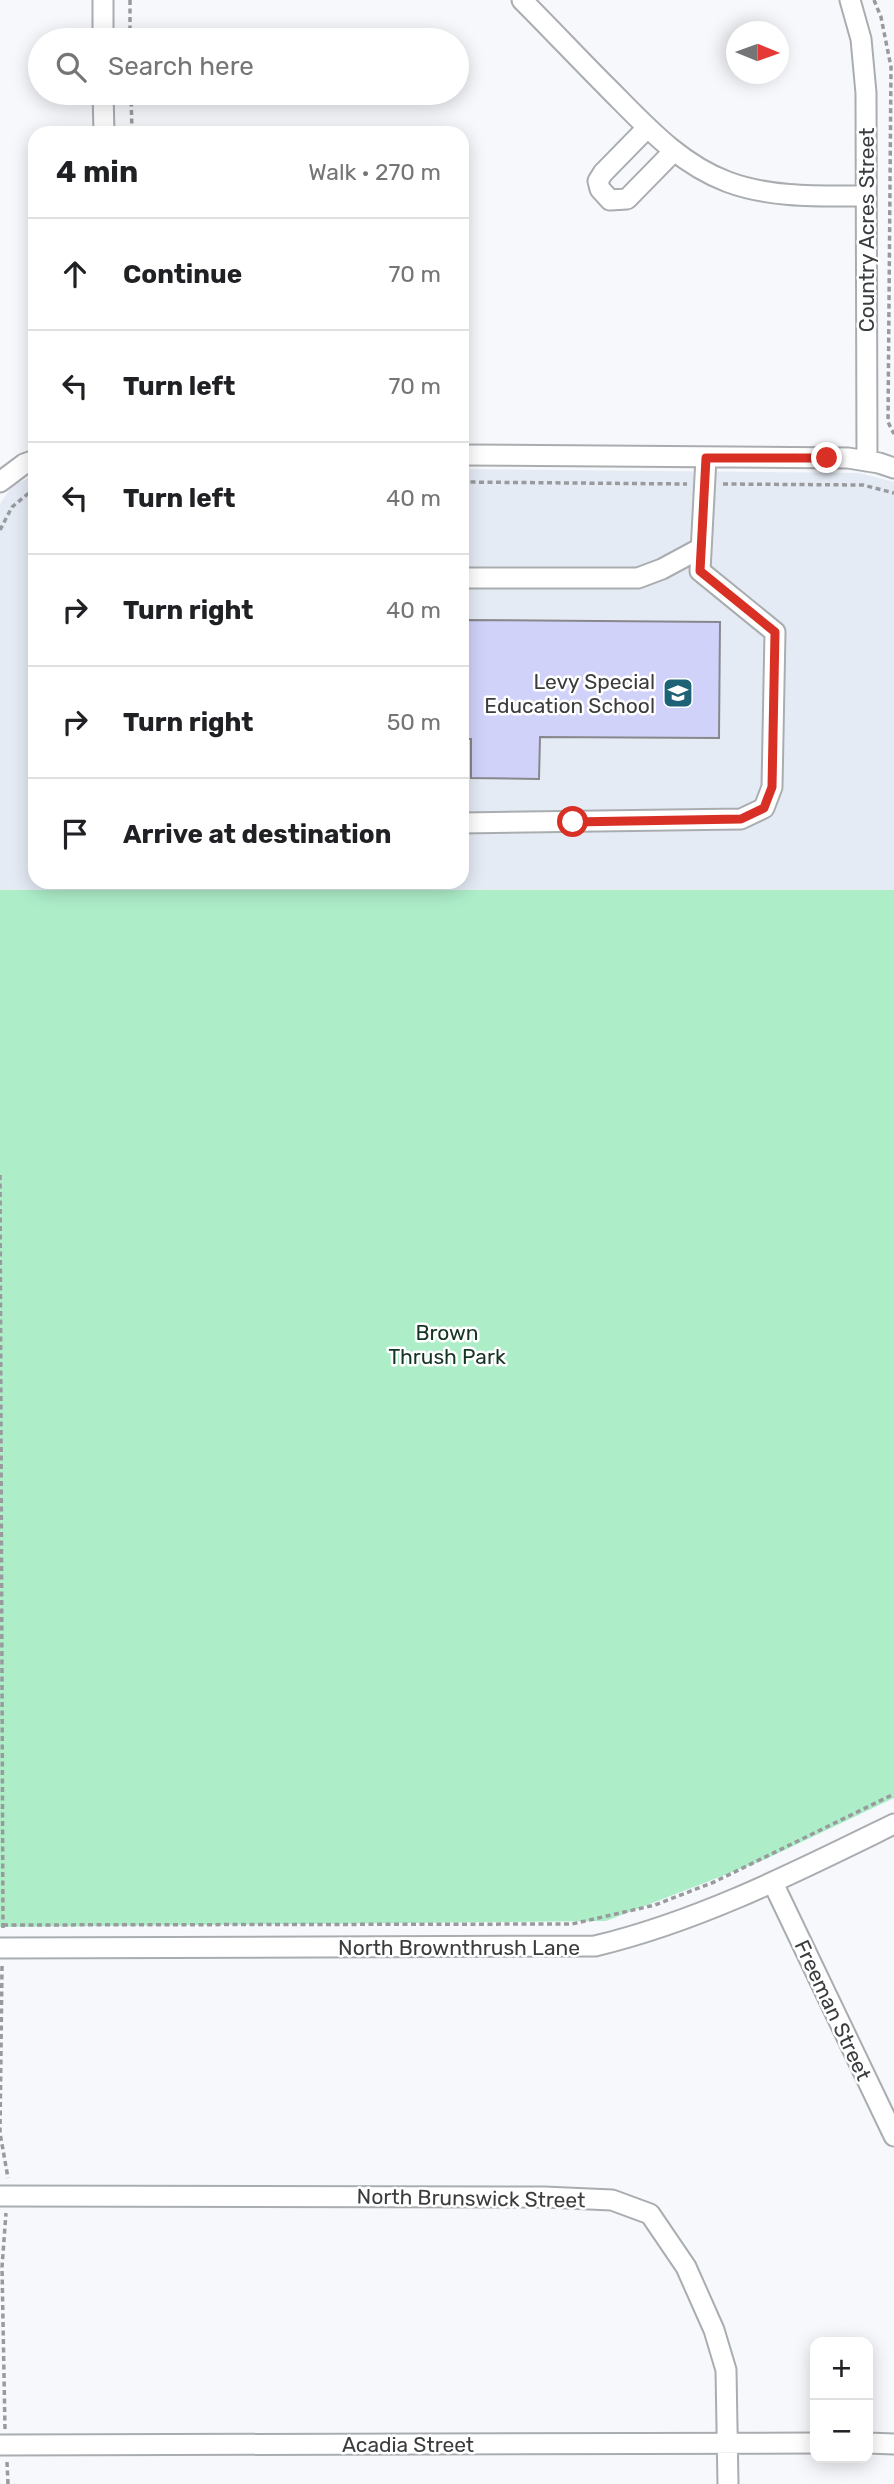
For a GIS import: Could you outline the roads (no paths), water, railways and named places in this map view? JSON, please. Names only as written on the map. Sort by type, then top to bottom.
[{"type":"street","points":[[103,0],[103,28]]},
{"type":"street","points":[[523,0],[673,152],[728,182],[748,188],[800,195],[866,196]]},
{"type":"street","name":"Country Acres Street","points":[[850,0],[861,39],[866,93],[867,461]]},
{"type":"street","points":[[103,105],[103,126]]},
{"type":"street","points":[[647,128],[603,173],[598,181],[604,195],[618,202],[626,199],[673,152]]},
{"type":"street","points":[[469,455],[798,457],[867,461],[894,468]]},
{"type":"street","points":[[469,823],[741,819],[764,808],[772,787],[775,632],[700,571],[706,458]]},
{"type":"street","points":[[0,482],[28,463]]},
{"type":"street","points":[[469,578],[638,578],[662,569],[701,548]]},
{"type":"street","name":"North Brownthrush Lane","points":[[0,1948],[596,1946],[631,1938],[773,1883],[894,1824]]},
{"type":"street","name":"Freeman Street","points":[[773,1883],[894,2136]]},
{"type":"street","name":"North Brunswick Street","points":[[0,2196],[544,2197],[612,2200],[650,2214],[686,2267],[714,2330],[726,2370],[728,2484]]},
{"type":"street","name":"Acadia Street","points":[[0,2445],[810,2443]]},
{"type":"street","points":[[873,2444],[894,2444]]},
{"type":"place","name":"Levy Special Education School","points":[[678,693]]},
{"type":"park label","name":"Brown Thrush Park","points":[[447,1344]]}]
